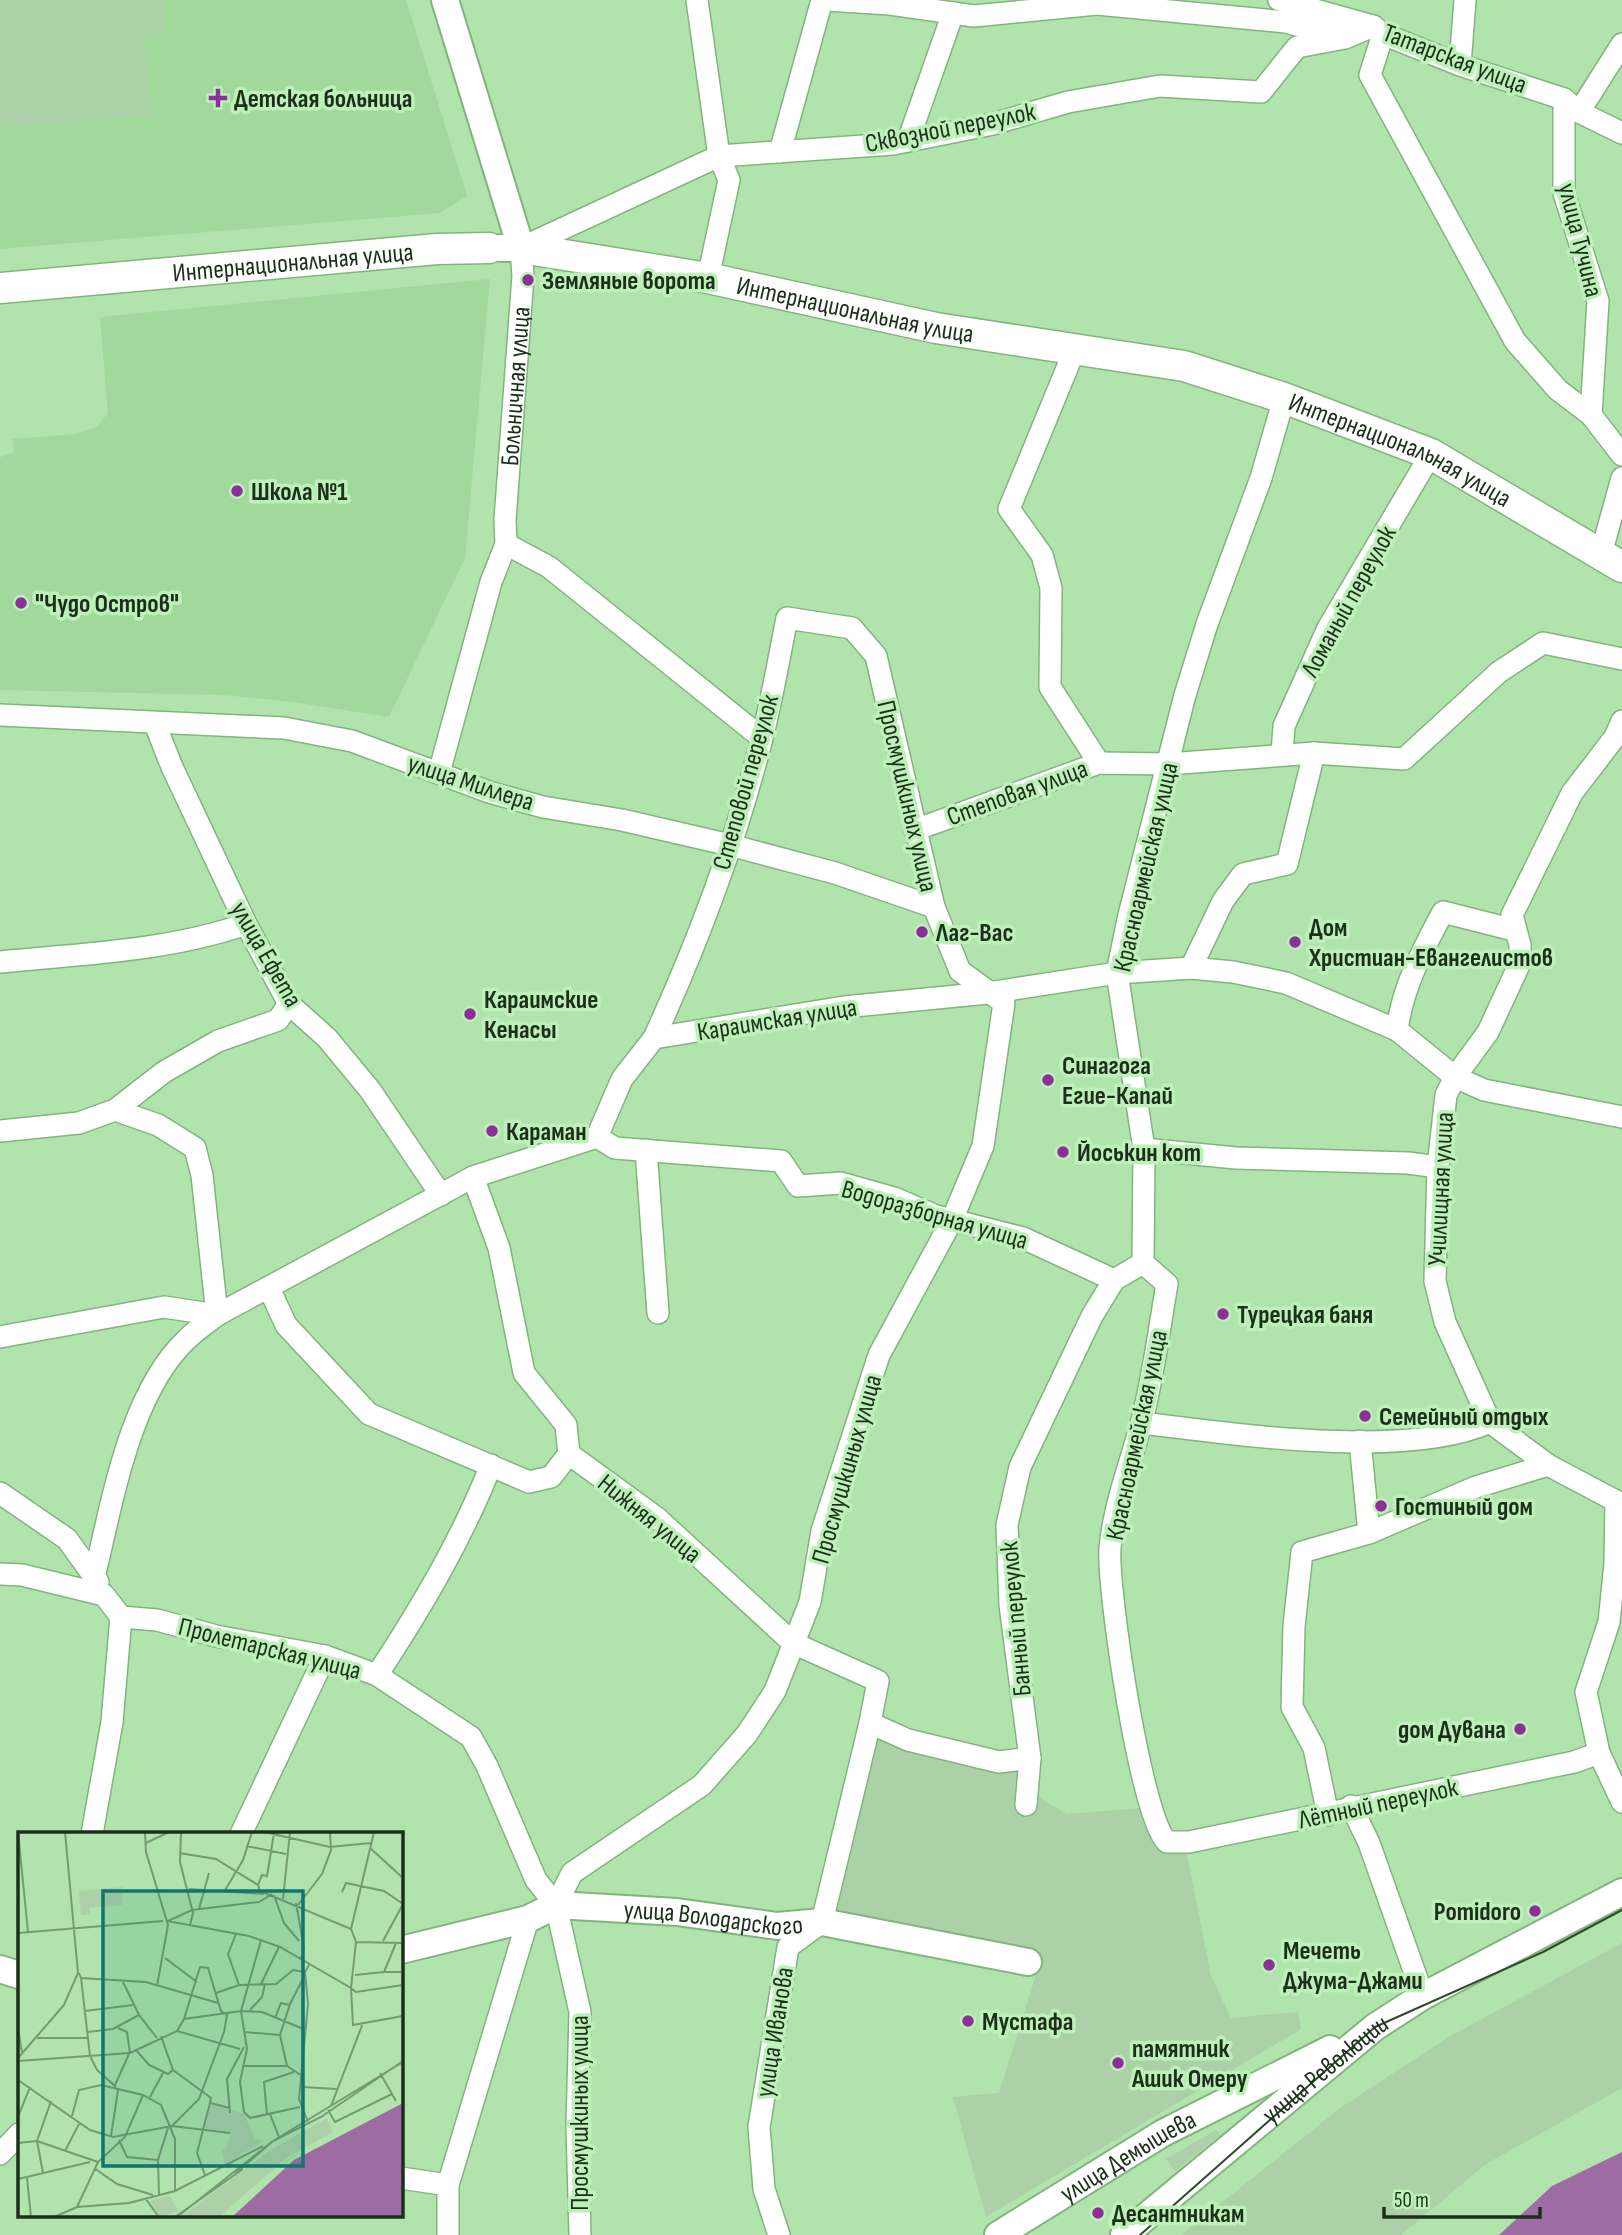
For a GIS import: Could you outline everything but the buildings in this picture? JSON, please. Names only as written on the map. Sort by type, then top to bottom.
[{"type":"main road","name":"Интернациональная улица","points":[[0,288],[437,249],[489,248]]},
{"type":"main road","name":"Интернациональная улица","points":[[521,248],[708,278],[936,328],[1184,366],[1283,398],[1431,454],[1612,561]]},
{"type":"street","name":"Больничная улица","points":[[439,773],[491,582],[506,544],[505,520],[523,276],[521,248],[445,0]]},
{"type":"street","points":[[697,0],[719,156],[729,180],[708,278]]},
{"type":"street","points":[[779,152],[824,0],[890,4],[953,13],[978,8],[1097,4],[1286,22],[1345,38]]},
{"type":"street","name":"Татарская улица","points":[[1279,0],[1378,30],[1460,65],[1572,105],[1622,133]]},
{"type":"street","points":[[1460,65],[1465,0]]},
{"type":"street","points":[[908,141],[953,13]]},
{"type":"street","name":"Сквозной переулок","points":[[521,248],[719,156],[908,141],[993,124],[1068,103],[1160,86],[1261,92],[1297,47],[1378,30]]},
{"type":"street","points":[[1378,30],[1370,75],[1468,261],[1515,341],[1558,390],[1591,415],[1622,455]]},
{"type":"street","points":[[1572,105],[1622,44]]},
{"type":"street","name":"улица Тучина","points":[[1572,105],[1564,193],[1598,301],[1591,415]]},
{"type":"street","name":"Интернациональная улица","points":[[489,248],[521,248]]},
{"type":"street","points":[[1075,349],[1009,509],[1042,555],[1051,588],[1049,687],[1099,763]]},
{"type":"street","name":"Красноармейская улица","points":[[1158,1834],[1145,1794],[1135,1742],[1113,1590],[1110,1550],[1115,1513],[1142,1423],[1167,1284],[1143,1263],[1144,1149],[1117,973],[1129,915],[1207,624],[1261,478],[1283,398]]},
{"type":"street","name":"Ломаный переулок","points":[[1282,754],[1283,726],[1328,628],[1431,454]]},
{"type":"street","points":[[1612,561],[1622,478]]},
{"type":"street","points":[[506,544],[548,567],[762,738]]},
{"type":"street","name":"Степовой переулок","points":[[654,1038],[677,987],[730,845],[762,738],[787,618],[852,628],[876,656]]},
{"type":"street","name":"Степовая улица","points":[[915,830],[1099,763],[1168,764],[1314,752],[1404,759],[1499,672],[1544,643],[1622,659]]},
{"type":"street","name":"Просмушкиных улица","points":[[580,2235],[580,2012],[556,1905],[572,1872],[702,1785],[747,1734],[775,1691],[810,1602],[822,1531],[879,1355],[952,1220],[983,1146],[1004,1003],[960,971],[934,907],[876,656]]},
{"type":"street","name":"улица Миллера","points":[[0,715],[284,728],[352,741],[489,792],[543,807],[622,820],[730,845],[835,873],[934,907]]},
{"type":"street","name":"Училищная улица","points":[[1619,1500],[1548,1465],[1490,1422],[1445,1322],[1435,1281],[1438,1167],[1446,1095],[1455,1077],[1488,1032],[1520,963],[1520,945],[1512,915],[1572,793],[1615,737],[1622,721]]},
{"type":"street","name":"улица Ефета","points":[[155,724],[246,923],[289,1004],[327,1038],[370,1090],[441,1195]]},
{"type":"street","points":[[1191,968],[1223,901],[1243,874],[1287,864],[1314,752]]},
{"type":"street","points":[[1397,1030],[1405,988],[1443,912],[1514,930]]},
{"type":"street","points":[[0,962],[116,951],[215,934],[246,923]]},
{"type":"street","name":"Караимская улица","points":[[654,1038],[844,1007],[988,993],[1117,973],[1191,968],[1286,983],[1397,1030],[1455,1077],[1484,1090],[1622,1117]]},
{"type":"street","points":[[0,1131],[79,1123],[115,1111],[164,1072],[218,1041],[278,1020],[289,1004]]},
{"type":"street","points":[[94,1573],[134,1427],[149,1390],[186,1340],[217,1315],[473,1177],[597,1136],[622,1079],[654,1038]]},
{"type":"street","points":[[115,1111],[158,1125],[195,1148],[202,1175],[217,1315]]},
{"type":"street","name":"Водоразборная улица","points":[[597,1136],[615,1148],[781,1161],[798,1186],[841,1183],[952,1220],[1023,1238],[1114,1280]]},
{"type":"street","points":[[1144,1149],[1236,1158],[1408,1163],[1438,1167]]},
{"type":"street","points":[[646,1150],[658,1313]]},
{"type":"street","points":[[269,1289],[286,1325],[328,1368],[360,1407],[529,1482],[551,1478],[569,1454],[566,1425],[524,1373],[499,1248],[473,1177]]},
{"type":"street","name":"Банный переулок","points":[[1026,1805],[1030,1758],[1010,1605],[1007,1525],[1020,1467],[1092,1316],[1114,1280],[1143,1263]]},
{"type":"street","points":[[0,1337],[164,1307],[217,1315]]},
{"type":"street","points":[[1142,1423],[1239,1435],[1360,1441],[1430,1437],[1472,1430],[1490,1422]]},
{"type":"street","points":[[1360,1441],[1369,1533]]},
{"type":"street","name":"Нижняя улица","points":[[569,1454],[657,1518],[793,1643],[878,1681],[870,1723]]},
{"type":"street","points":[[377,1675],[419,1611],[476,1503],[491,1465]]},
{"type":"street","points":[[1328,1815],[1314,1748],[1292,1707],[1294,1626],[1302,1552],[1369,1533],[1476,1487],[1548,1465]]},
{"type":"street","points":[[0,1493],[67,1539],[94,1573],[104,1595],[121,1617],[112,1722],[92,1832]]},
{"type":"street","points":[[1619,1500],[1617,1588],[1586,1692],[1599,1753],[1622,1802]]},
{"type":"street","points":[[0,1574],[22,1575],[104,1595]]},
{"type":"street","name":"Пролетарская улица","points":[[121,1617],[157,1620],[216,1636],[325,1657],[377,1675],[471,1737],[487,1766],[536,1880],[556,1905]]},
{"type":"street","points":[[242,1832],[325,1657]]},
{"type":"street","points":[[822,1922],[870,1723],[908,1740],[999,1762],[1030,1758]]},
{"type":"street","name":"Лётный переулок","points":[[1158,1834],[1167,1842],[1189,1842],[1328,1815],[1351,1806],[1574,1762],[1599,1753]]},
{"type":"street","points":[[1351,1806],[1369,1843],[1423,1996]]},
{"type":"street","name":"улица Революции","points":[[1124,2235],[1375,2027],[1423,1996],[1622,1892]]},
{"type":"street","name":"улица Володарского","points":[[402,1950],[528,1919],[556,1905],[677,1912],[777,1926],[822,1922],[1028,1962]]},
{"type":"street","points":[[448,2235],[448,2185],[528,1919]]},
{"type":"street","name":"улица Иванова","points":[[779,2235],[764,2189],[759,2127],[788,1947],[822,1922]]},
{"type":"street","points":[[0,1969],[18,1975]]},
{"type":"street","name":"улица Демышева","points":[[998,2235],[1163,2133],[1375,2027]]},
{"type":"street","points":[[0,2154],[18,2135]]},
{"type":"street","points":[[402,2178],[448,2185]]},
{"type":"shaded area","name":"Детская больница","points":[[0,0],[406,0],[467,196],[439,213],[0,249]]},
{"type":"shaded area","points":[[0,0],[162,0],[165,33],[143,34],[152,115],[0,127]]},
{"type":"shaded area","name":"Школа №1","points":[[490,279],[465,558],[389,717],[293,702],[223,695],[0,690],[0,457],[14,453],[13,439],[75,434],[97,427],[108,413],[100,317]]},
{"type":"shaded area","points":[[871,1731],[1031,1764],[1030,1792],[1067,1814],[1140,1808],[1161,1844],[1186,1850],[1211,1976],[1231,2018],[1298,2012],[1301,2029],[986,2217],[953,2097],[999,2093],[1035,1978],[1034,1960],[825,1920]]},
{"type":"shaded area","points":[[1622,1943],[1622,2088],[1486,2164],[1401,2235],[1181,2235],[1343,2106],[1447,2038]]},
{"type":"shaded area","points":[[1216,2130],[1220,2135],[1175,2171],[1166,2159]]},
{"type":"shaded area","points":[[1622,2152],[1622,2235],[1499,2235],[1552,2186]]},
{"type":"tram line","points":[[1140,2235],[1375,2027],[1543,1952],[1622,1910]]},
{"type":"place","name":"Детская больница","points":[[218,98]]},
{"type":"place","name":"Земляные ворота","points":[[528,280]]},
{"type":"place","name":"Школа №1","points":[[237,491]]},
{"type":"place","name":"\"Чудо Остров\"","points":[[21,603]]},
{"type":"place","name":"Лаг-Вас","points":[[922,932]]},
{"type":"place","name":"Дом Христиан-Евангелистов","points":[[1295,942]]},
{"type":"place","name":"Караимские Кенасы","points":[[470,1014]]},
{"type":"place","name":"Синагога Егие-Капай","points":[[1048,1080]]},
{"type":"place","name":"Караман","points":[[492,1131]]},
{"type":"place","name":"Йоськин кот","points":[[1063,1152]]},
{"type":"place","name":"Турецкая баня","points":[[1223,1314]]},
{"type":"place","name":"Семейный отдых","points":[[1365,1416]]},
{"type":"place","name":"Гостиный дом","points":[[1381,1506]]},
{"type":"place","name":"дом Дувана","points":[[1520,1729]]},
{"type":"place","name":"Pomidoro","points":[[1535,1911]]},
{"type":"place","name":"Мечеть Джума-Джами","points":[[1269,1965]]},
{"type":"place","name":"Мустафа","points":[[968,2021]]},
{"type":"place","name":"памятник Ашик Омеру","points":[[1118,2063]]},
{"type":"place","name":"Десантникам","points":[[1098,2213]]}]
